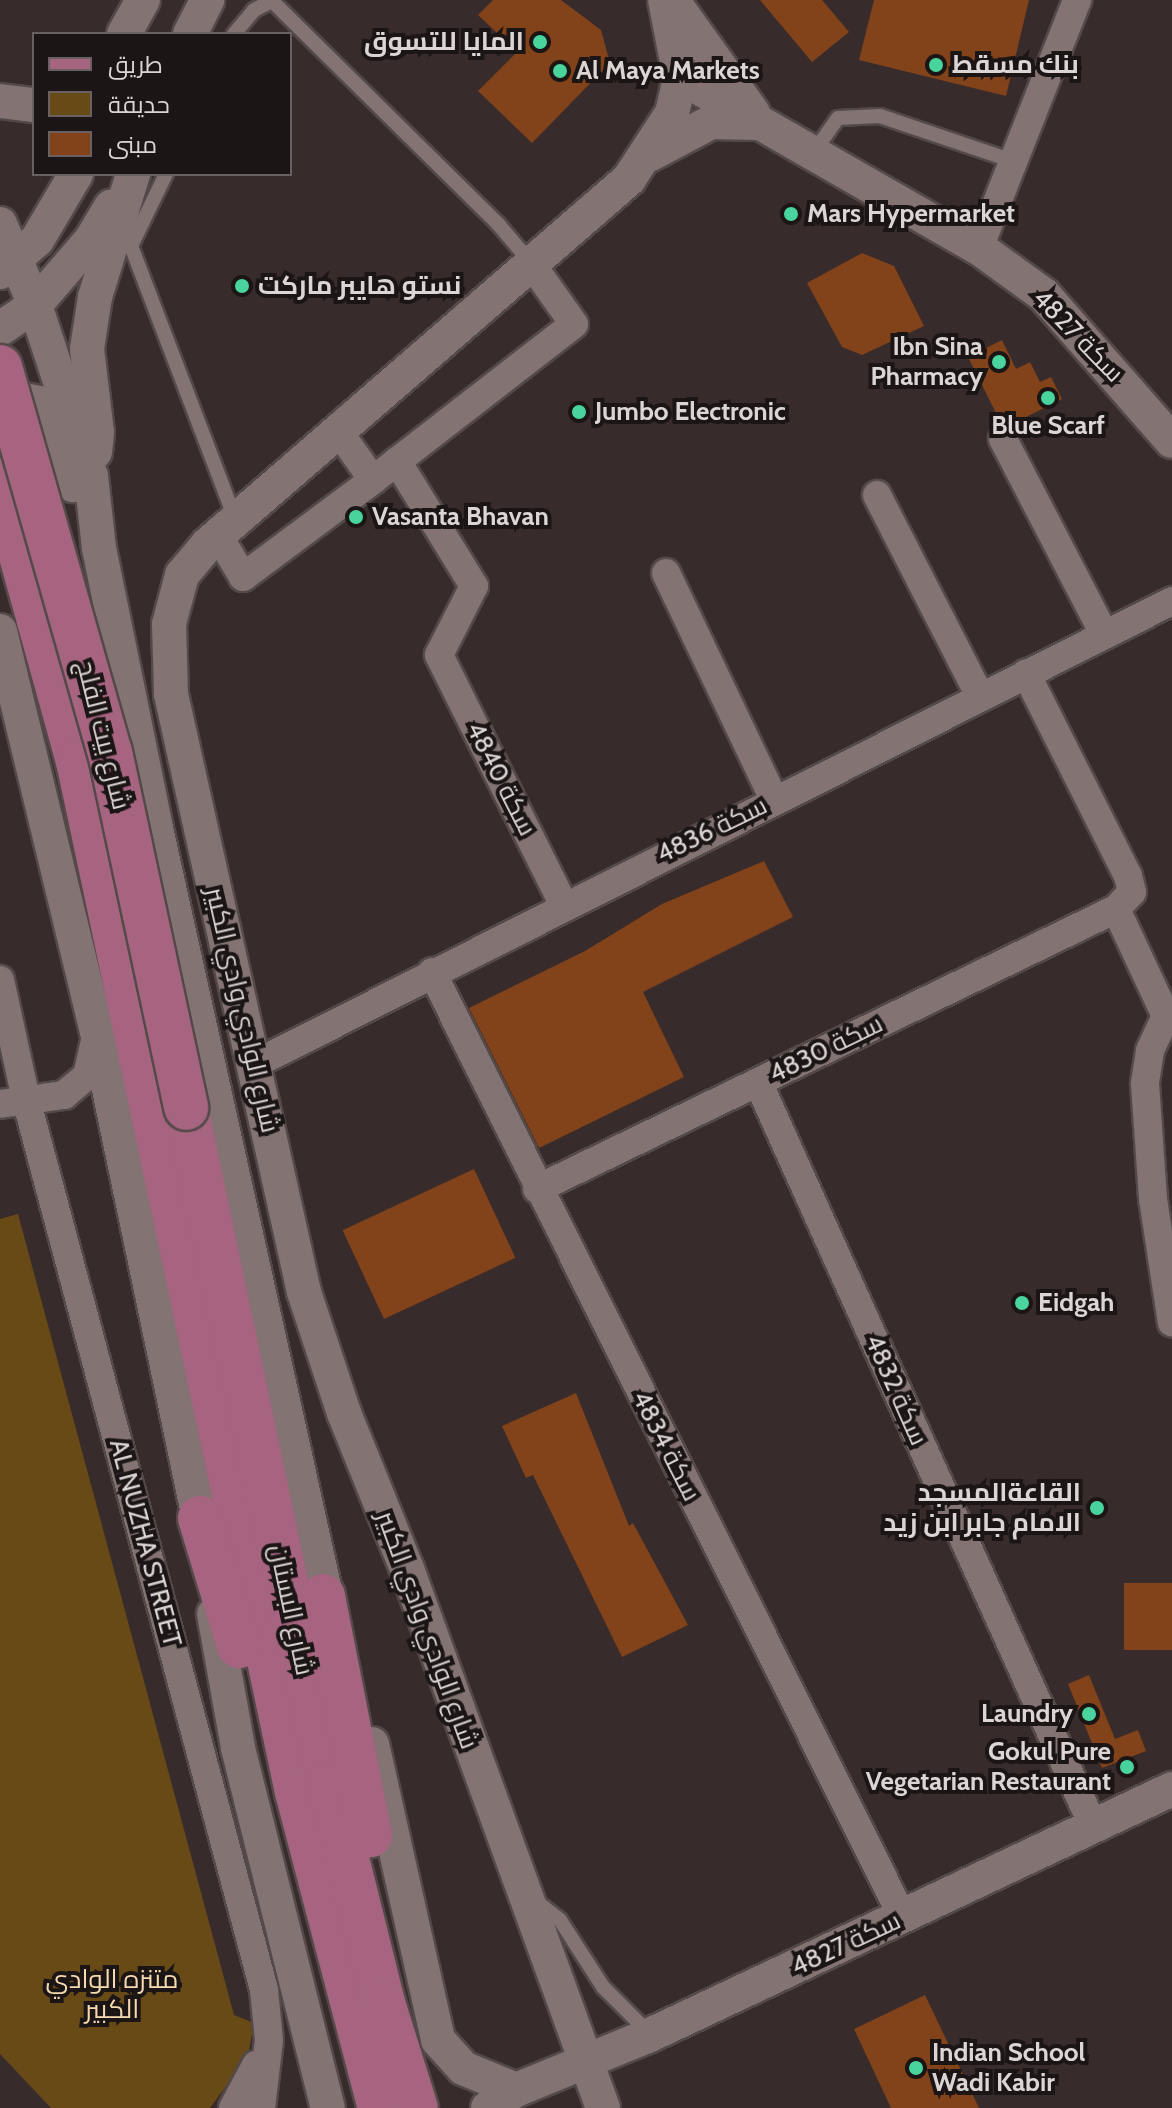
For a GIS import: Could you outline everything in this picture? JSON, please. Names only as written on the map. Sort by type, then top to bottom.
[{"type":"main road","name":"شارع بيت الفلج","points":[[0,367],[110,752],[169,1111]]},
{"type":"main road","name":"شارع بيت الفلج","points":[[0,480],[78,761],[169,1111]]},
{"type":"main road","name":"شارع البستان","points":[[169,1111],[297,1792],[380,2108]]},
{"type":"main road","name":"شارع البستان","points":[[169,1111],[328,1782],[383,2003],[416,2108]]},
{"type":"main road","points":[[200,1518],[236,1632],[305,1919],[329,1987],[361,2045]]},
{"type":"main road","points":[[323,1596],[423,2108]]},
{"type":"street","points":[[125,32],[143,0]]},
{"type":"street","points":[[146,32],[162,0]]},
{"type":"street","points":[[191,32],[207,0]]},
{"type":"street","points":[[662,0],[680,77]]},
{"type":"street","points":[[672,0],[761,123]]},
{"type":"street","points":[[979,248],[1077,0]]},
{"type":"street","name":"سكة 4827","points":[[680,77],[979,248],[1044,295],[1172,441]]},
{"type":"street","name":"شارع الوادي وادي الكبير","points":[[603,2108],[304,1292],[171,694],[169,624],[182,575],[227,528],[629,179],[672,113],[680,77]]},
{"type":"street","points":[[0,101],[32,105]]},
{"type":"street","points":[[642,160],[711,122],[761,123]]},
{"type":"street","points":[[7,266],[37,240],[75,176]]},
{"type":"street","points":[[0,329],[35,305],[91,240],[129,176]]},
{"type":"street","points":[[91,476],[97,432],[87,349],[95,297],[129,176]]},
{"type":"street","points":[[0,224],[7,266],[35,305],[91,476],[99,548],[323,1596],[361,1695],[438,2040],[463,2068],[516,2090]]},
{"type":"street","points":[[227,528],[243,577],[574,324],[532,265]]},
{"type":"street","points":[[0,406],[24,400],[39,403],[99,548]]},
{"type":"street","points":[[339,432],[373,480]]},
{"type":"street","points":[[1003,439],[1104,634]]},
{"type":"street","name":"سكة 4840","points":[[397,461],[474,586],[439,655],[563,904]]},
{"type":"street","points":[[877,495],[979,694]]},
{"type":"street","points":[[666,573],[774,799]]},
{"type":"street","name":"سكة 4836","points":[[255,1064],[563,904],[979,694],[1172,601]]},
{"type":"street","points":[[0,631],[97,1032],[200,1518],[238,1748],[329,2096],[328,2108]]},
{"type":"street","points":[[1026,673],[1128,876],[1132,892],[1116,909],[1169,1016],[1150,1051],[1145,1084],[1153,1199],[1172,1323]]},
{"type":"street","name":"سكة 4830","points":[[537,1189],[1116,909]]},
{"type":"street","name":"سكة 4834","points":[[432,972],[537,1189],[903,1918]]},
{"type":"street","name":"AL NUZHA STREET","points":[[0,980],[13,1102],[264,1990],[269,2040],[261,2108]]},
{"type":"street","points":[[13,1102],[64,1095],[87,1076],[97,1032]]},
{"type":"street","name":"سكة 4832","points":[[758,1082],[1094,1828]]},
{"type":"street","name":"سكة 4827","points":[[488,2108],[516,2090],[650,2035],[1172,1789]]},
{"type":"street","points":[[233,2108],[269,2040]]},
{"type":"lane","points":[[236,32],[254,10],[273,0],[499,225],[532,265]]},
{"type":"lane","points":[[813,153],[838,118],[880,116],[1013,161]]},
{"type":"lane","points":[[165,176],[131,246],[217,469],[227,528]]},
{"type":"lane","points":[[522,1889],[560,1920],[603,1987],[650,2035]]},
{"type":"green space","name":"متنزه الوادي الكبير","points":[[18,1214],[234,2015],[254,2023],[248,2056],[210,2108],[51,2108],[0,2054],[0,1219]]},
{"type":"building","points":[[493,0],[561,0],[601,30],[610,63],[532,143],[478,91],[517,52],[478,15]]},
{"type":"building","points":[[760,0],[822,0],[849,32],[812,62]]},
{"type":"building","points":[[874,0],[1029,0],[1006,96],[859,60]]},
{"type":"building","points":[[862,253],[894,266],[924,326],[862,355],[842,347],[807,283]]},
{"type":"building","points":[[1002,340],[1016,369],[1030,362],[1040,382],[1051,377],[1062,399],[1012,424],[1001,423],[968,357]]},
{"type":"building","points":[[764,861],[793,917],[643,992],[684,1077],[539,1148],[469,1008],[585,951],[662,904]]},
{"type":"building","points":[[474,1169],[515,1258],[384,1319],[343,1230]]},
{"type":"building","points":[[576,1393],[629,1526],[633,1523],[688,1625],[622,1657],[533,1475],[526,1478],[502,1426]]},
{"type":"building","points":[[1124,1583],[1172,1583],[1172,1650],[1124,1650]]},
{"type":"building","points":[[1089,1675],[1115,1739],[1138,1730],[1146,1751],[1102,1768],[1068,1684]]},
{"type":"building","name":"Indian School Wadi Kabir","points":[[925,1995],[979,2108],[891,2108],[854,2029]]},
{"type":"place","name":"المايا للتسوق","points":[[540,42]]},
{"type":"place","name":"بنك مسقط","points":[[936,65]]},
{"type":"place","name":"Al Maya Markets","points":[[560,71]]},
{"type":"place","name":"Mars Hypermarket","points":[[791,214]]},
{"type":"place","name":"نستو هايبر ماركت","points":[[242,286]]},
{"type":"place","name":"Ibn Sina Pharmacy","points":[[999,362]]},
{"type":"place","name":"Blue Scarf","points":[[1048,398]]},
{"type":"place","name":"Jumbo Electronic","points":[[579,412]]},
{"type":"place","name":"Vasanta Bhavan","points":[[356,517]]},
{"type":"place","name":"Eidgah","points":[[1022,1303]]},
{"type":"place","name":"القاعةالمسجد الامام جابر ابن زيد","points":[[1097,1508]]},
{"type":"place","name":"Laundry","points":[[1089,1714]]},
{"type":"place","name":"Gokul Pure Vegetarian Restaurant","points":[[1127,1767]]},
{"type":"place","name":"Indian School Wadi Kabir","points":[[916,2068]]}]
